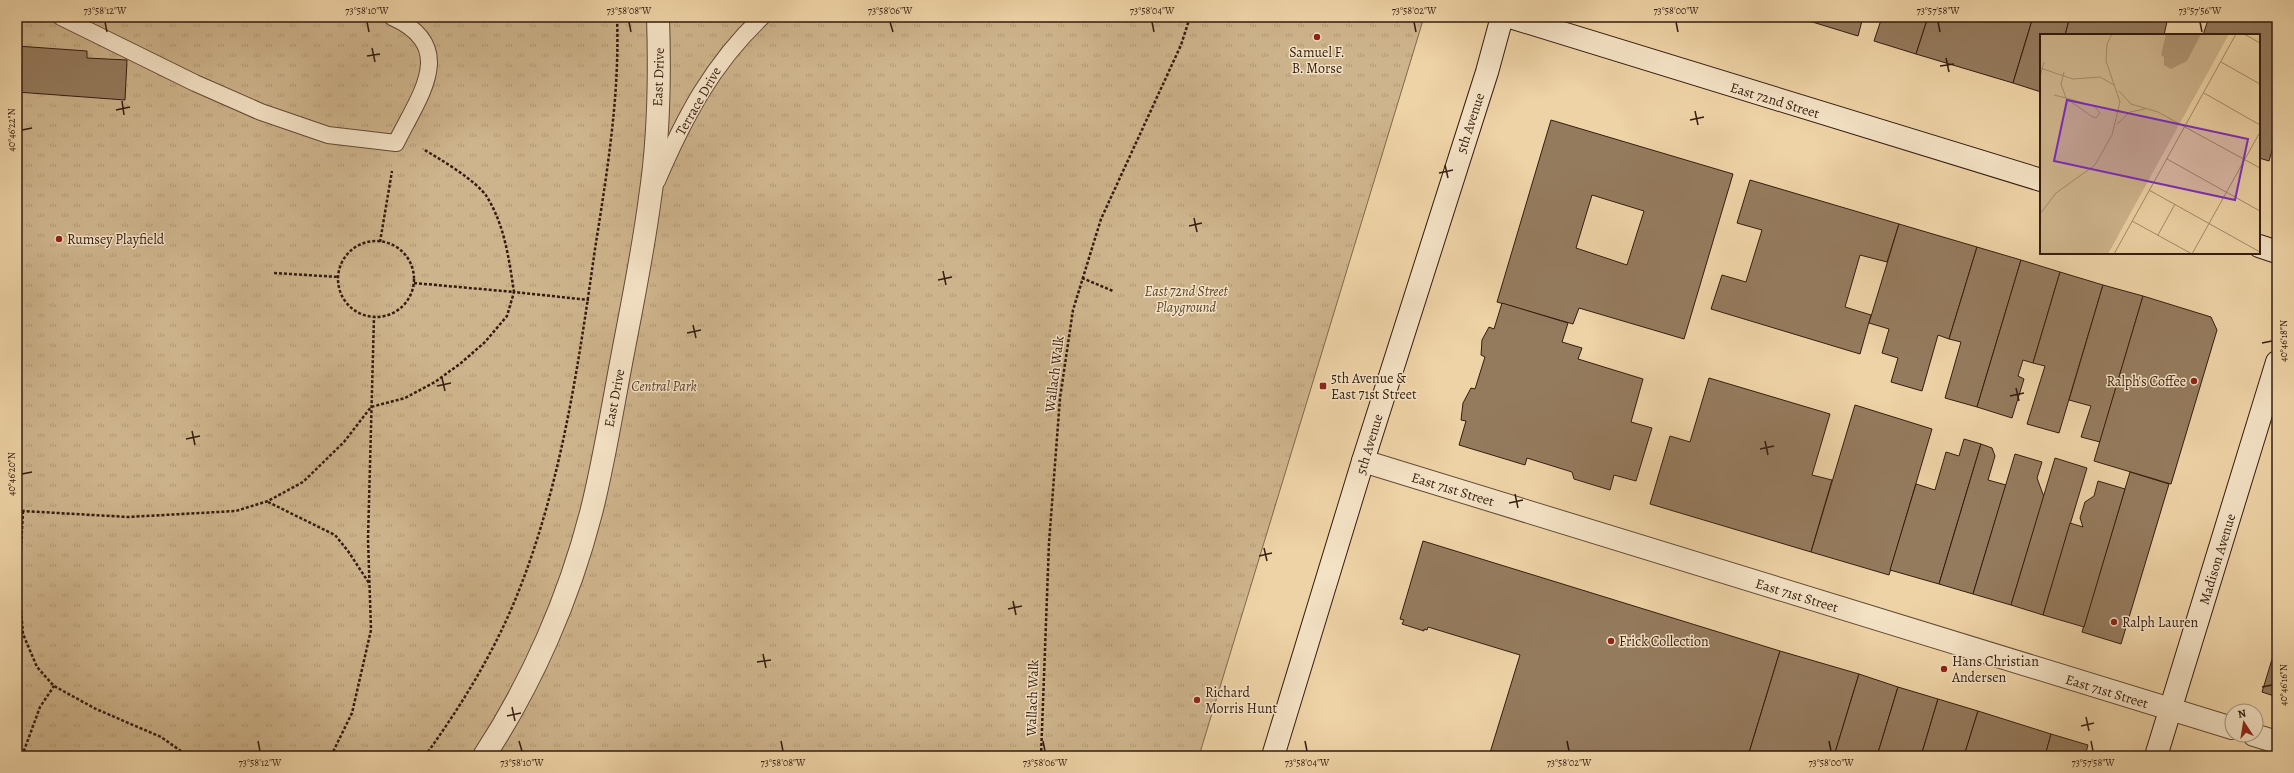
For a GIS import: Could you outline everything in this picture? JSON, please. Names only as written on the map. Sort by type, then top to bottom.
[{"type":"main road","name":"East Drive","points":[[484,756],[528,679],[559,611],[591,513],[614,402],[651,197],[658,96],[658,17]]},
{"type":"main road","name":"5th Avenue","points":[[1273,756],[1363,461],[1487,72],[1502,17]]},
{"type":"main road","name":"East 72nd Street","points":[[1510,17],[2040,180]]},
{"type":"main road","points":[[2260,246],[2277,252]]},
{"type":"main road","name":"Madison Avenue","points":[[2156,756],[2277,362]]},
{"type":"main road","name":"East 71st Street","points":[[1363,461],[2224,726]]},
{"type":"main road","points":[[2264,738],[2277,742]]},
{"type":"lane","points":[[61,17],[188,80],[261,112],[328,135],[396,142],[423,87],[430,65],[428,48],[413,29],[392,17]]},
{"type":"lane","name":"Terrace Drive","points":[[651,197],[680,128],[701,91],[722,60],[743,35],[762,17]]},
{"type":"path","points":[[425,756],[471,687],[512,605],[530,557],[552,483],[568,415],[589,300],[616,88],[618,17]]},
{"type":"path","name":"Wallach Walk","points":[[1041,756],[1048,543],[1060,398],[1072,310],[1101,219],[1181,44],[1190,17]]},
{"type":"path","points":[[17,509],[23,511],[128,517],[236,511],[268,502],[303,482],[344,442],[371,407],[405,398],[435,382],[462,363],[485,342],[507,316],[514,292],[506,242],[487,196],[456,169],[422,149],[396,142],[380,242]]},
{"type":"path","points":[[369,242],[380,242],[396,247],[405,255],[411,265],[414,283],[409,299],[401,308],[391,314],[374,317],[362,315],[348,305],[340,289],[339,278],[343,262],[354,249],[369,242]]},
{"type":"path","points":[[274,272],[339,278]]},
{"type":"path","points":[[1082,278],[1113,292]]},
{"type":"path","points":[[414,283],[589,300]]},
{"type":"path","points":[[331,756],[352,713],[371,630],[369,583],[371,407],[374,317]]},
{"type":"path","points":[[268,502],[336,536],[369,583]]},
{"type":"path","points":[[23,511],[19,585],[23,634],[37,667],[54,686],[96,709],[161,737],[188,756]]},
{"type":"path","points":[[22,756],[40,707],[54,686]]},
{"type":"green space","name":"Central Park","points":[[17,17],[1424,17],[1199,756],[17,756]]},
{"type":"building","points":[[1796,17],[1863,17],[1858,36]]},
{"type":"building","points":[[1882,17],[1928,17],[1916,54],[1874,41]]},
{"type":"building","points":[[1928,17],[2033,17],[2013,83],[1916,54]]},
{"type":"building","points":[[2033,17],[2070,17],[2065,34],[2040,34],[2040,92],[2013,83]]},
{"type":"building","points":[[2070,17],[2168,17],[2164,34],[2065,34]]},
{"type":"building","points":[[2209,17],[2277,17],[2277,133],[2269,161],[2260,158],[2260,34],[2203,34]]},
{"type":"building","points":[[17,46],[87,51],[87,58],[127,60],[125,100],[17,92]]},
{"type":"building","points":[[1551,120],[1733,174],[1684,339],[1579,308],[1573,324],[1497,302]],"holes":[[[1592,195],[1644,211],[1627,265],[1576,248]]]},
{"type":"building","points":[[1750,180],[1899,224],[1887,262],[1860,255],[1845,307],[1871,315],[1860,354],[1711,309],[1722,275],[1746,282],[1762,230],[1737,223]]},
{"type":"building","points":[[1899,224],[1977,247],[1949,339],[1938,335],[1922,391],[1891,382],[1898,358],[1882,353],[1889,329],[1869,323]]},
{"type":"building","points":[[1977,247],[2021,260],[1977,407],[1945,398],[1961,342],[1949,339]]},
{"type":"building","points":[[2021,260],[2060,272],[2033,363],[2023,360],[2018,376],[2024,379],[2012,418],[1977,407]]},
{"type":"building","points":[[2060,272],[2103,285],[2059,433],[2027,424],[2045,366],[2033,363]]},
{"type":"building","points":[[2103,285],[2143,296],[2100,442],[2081,437],[2091,406],[2069,400]]},
{"type":"building","points":[[2143,296],[2211,317],[2217,330],[2171,484],[2094,461]]},
{"type":"building","points":[[1502,303],[1568,323],[1562,342],[1582,348],[1578,359],[1643,379],[1631,422],[1652,428],[1636,481],[1614,475],[1610,490],[1574,479],[1572,472],[1527,458],[1525,465],[1459,445],[1466,421],[1461,420],[1463,403],[1471,388],[1475,389],[1485,357],[1481,355],[1482,340],[1489,327],[1494,329]]},
{"type":"building","points":[[1709,378],[1830,414],[1812,475],[1832,480],[1811,552],[1650,504],[1670,436],[1690,442]]},
{"type":"building","points":[[1855,405],[1932,429],[1889,575],[1811,552]]},
{"type":"building","points":[[1964,439],[1981,444],[1939,584],[1890,570],[1916,484],[1935,490],[1946,452],[1959,456]]},
{"type":"building","points":[[1981,444],[1992,448],[1995,456],[1988,480],[2006,485],[1973,594],[1939,584]]},
{"type":"building","points":[[2015,454],[2042,462],[2037,478],[2044,497],[2011,605],[1973,594]]},
{"type":"building","points":[[2055,458],[2087,468],[2043,615],[2011,605]]},
{"type":"building","points":[[2130,472],[2169,484],[2121,644],[2082,632]]},
{"type":"building","points":[[2098,481],[2125,489],[2084,627],[2043,615],[2070,523],[2083,527],[2080,518],[2085,502],[2094,496]]},
{"type":"building","name":"Frick Collection","points":[[1423,541],[1780,651],[1748,756],[1489,756],[1520,655],[1428,627],[1427,630],[1424,629],[1424,631],[1402,624],[1404,620],[1400,619]]},
{"type":"building","points":[[2277,643],[2277,697],[2262,692]]},
{"type":"building","points":[[1780,651],[1859,674],[1834,756],[1748,756]]},
{"type":"building","points":[[1859,674],[1898,687],[1877,756],[1834,756]]},
{"type":"building","points":[[1898,687],[1938,699],[1921,756],[1877,756]]},
{"type":"building","points":[[1938,699],[1978,711],[1964,756],[1921,756]]},
{"type":"building","points":[[1978,711],[2051,734],[2045,756],[1964,756]]},
{"type":"building","points":[[2051,734],[2088,745],[2085,756],[2045,756]]},
{"type":"place","name":"Samuel F. B. Morse","points":[[1317,37]]},
{"type":"place","name":"Rumsey Playfield","points":[[59,239]]},
{"type":"place","name":"Ralph's Coffee","points":[[2194,381]]},
{"type":"place","name":"5th Avenue & East 71st Street","points":[[1323,386]]},
{"type":"place","name":"Ralph Lauren","points":[[2114,622]]},
{"type":"place","name":"Frick Collection","points":[[1611,641]]},
{"type":"place","name":"Hans Christian Andersen","points":[[1944,669]]},
{"type":"place","name":"Richard Morris Hunt","points":[[1197,700]]},
{"type":"park label","name":"East 72nd Street Playground","points":[[1186,300]]}]
